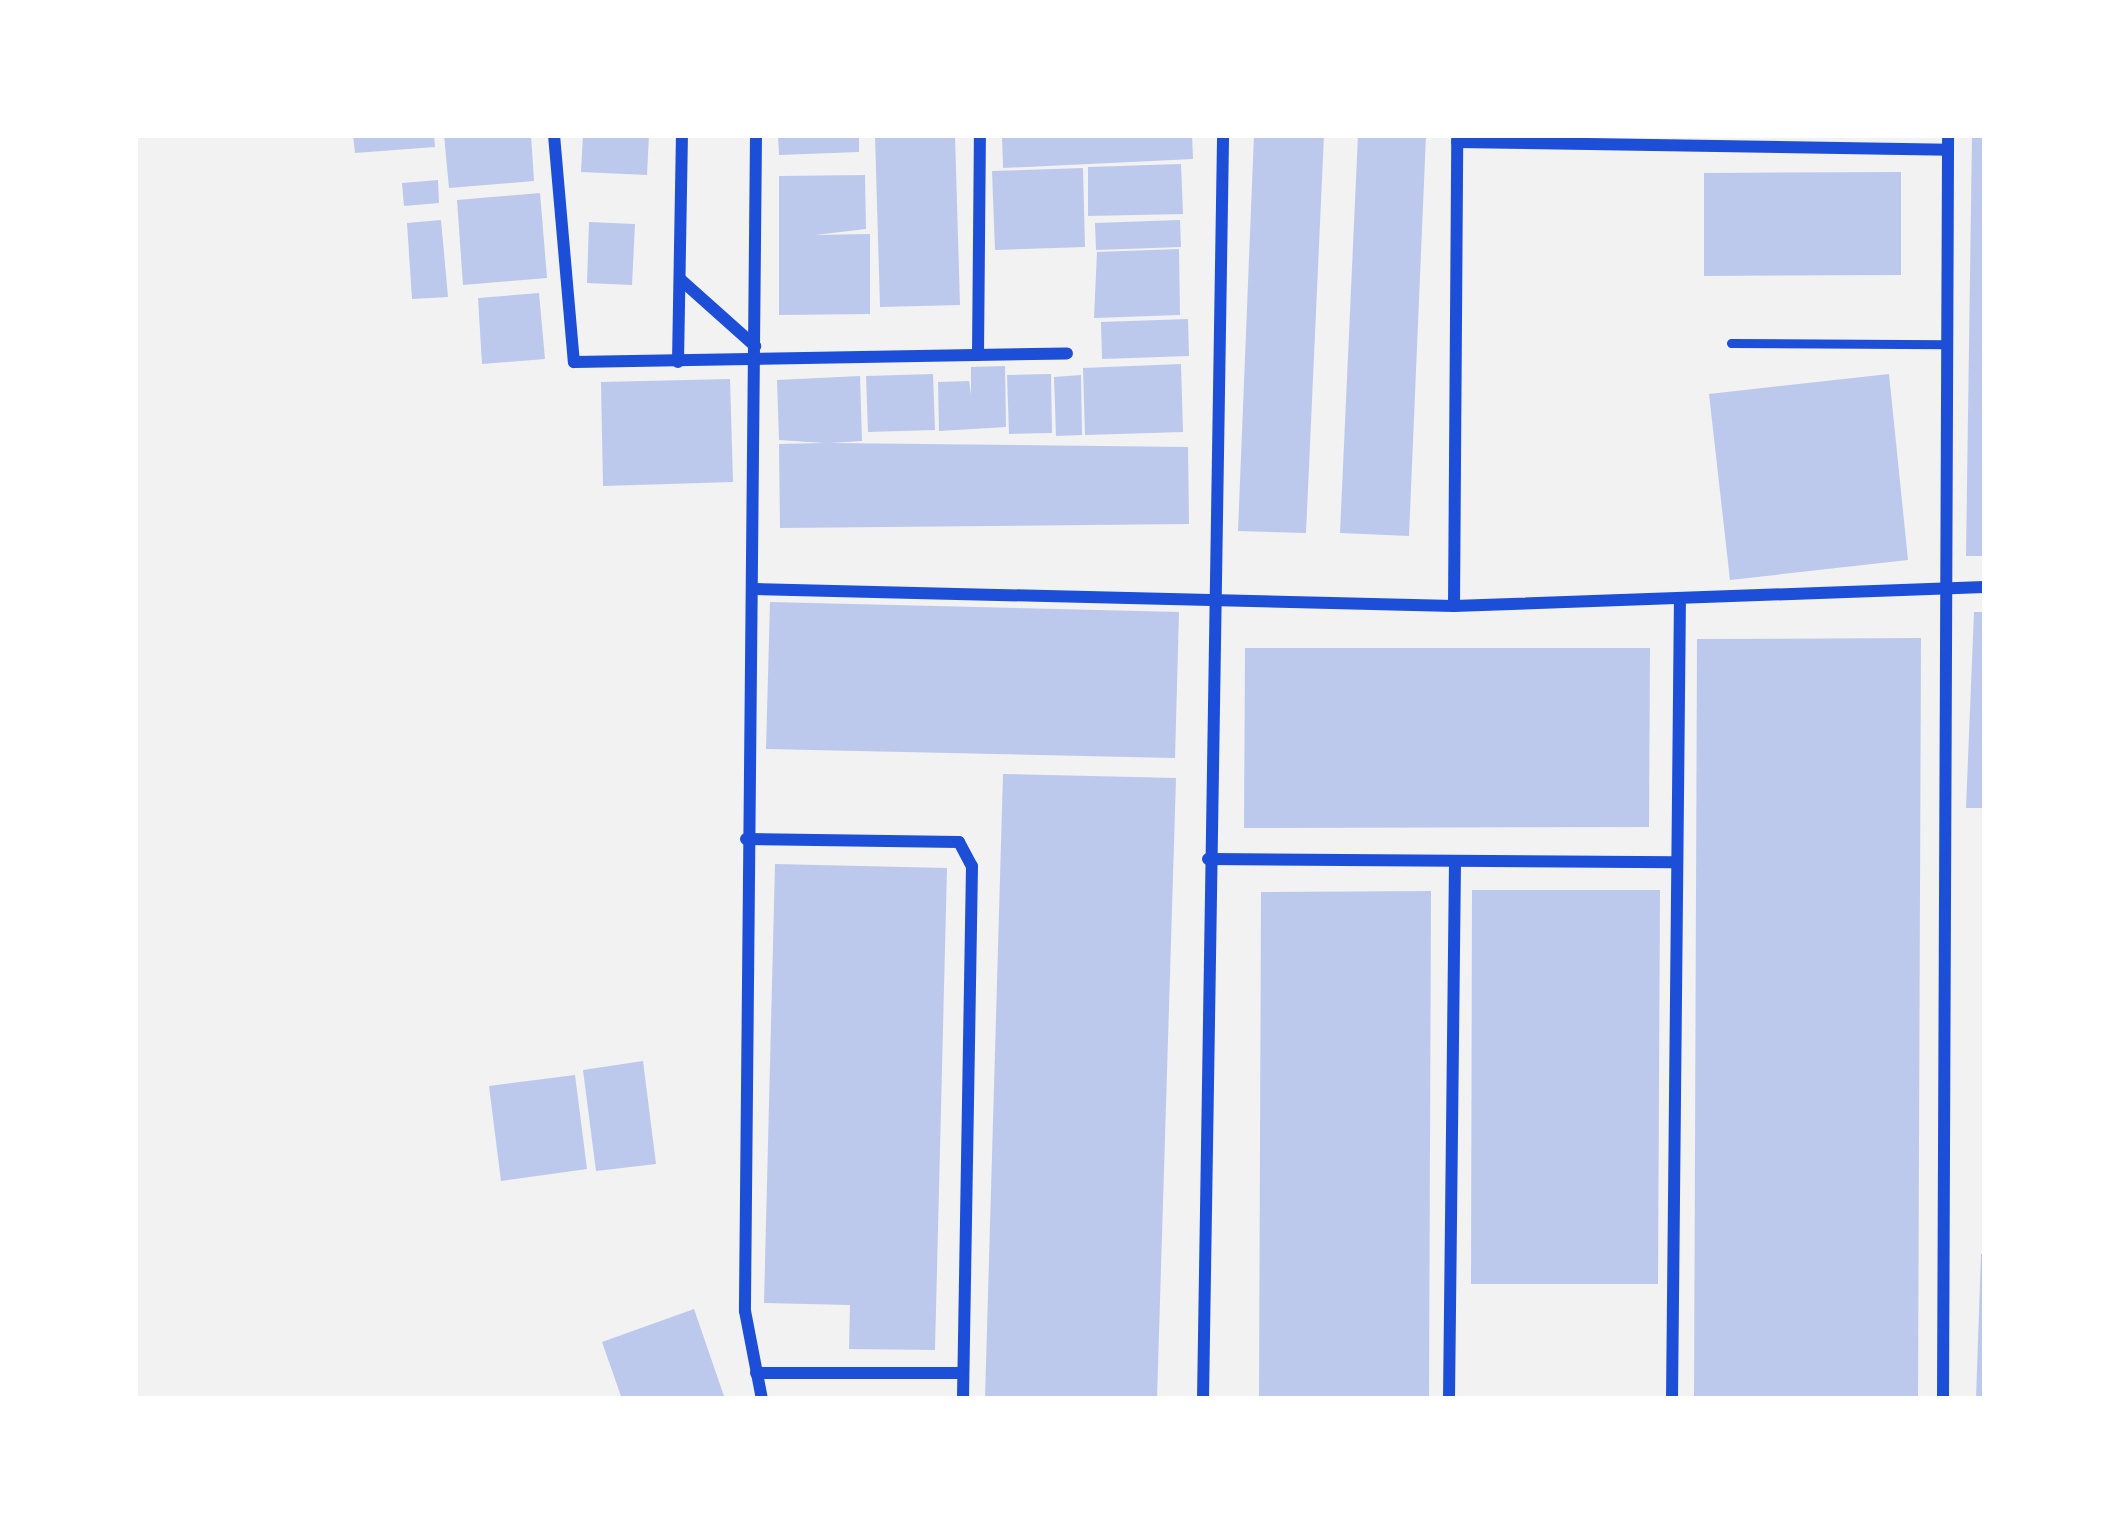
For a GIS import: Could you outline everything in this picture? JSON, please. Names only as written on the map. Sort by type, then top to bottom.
[{"type":"street","points":[[554,135],[567,351],[586,366],[755,353],[1067,353]]},
{"type":"street","points":[[678,362],[682,135]]},
{"type":"street","points":[[756,135],[755,589],[746,839],[746,1311],[762,1399]]},
{"type":"street","points":[[978,355],[980,135]]},
{"type":"street","points":[[1203,1399],[1211,604],[1223,135]]},
{"type":"street","points":[[1454,606],[1457,139],[1948,142],[1943,1399]]},
{"type":"street","points":[[680,278],[755,353]]},
{"type":"street","points":[[755,589],[1211,604],[1454,606],[1985,587]]},
{"type":"street","points":[[1672,1399],[1680,598]]},
{"type":"street","points":[[746,839],[959,842],[972,866],[963,1399]]},
{"type":"street","points":[[1208,859],[1676,862]]},
{"type":"street","points":[[1449,1399],[1454,862]]},
{"type":"street","points":[[756,1373],[962,1373]]},
{"type":"lane","points":[[1731,343],[1946,344]]},
{"type":"building","points":[[353,135],[434,135],[435,147],[355,153]]},
{"type":"building","points":[[444,135],[531,135],[534,181],[449,188]]},
{"type":"building","points":[[583,135],[649,135],[647,175],[581,172]]},
{"type":"building","points":[[778,135],[859,135],[859,152],[779,155]]},
{"type":"building","points":[[875,135],[955,135],[960,305],[880,307]]},
{"type":"building","points":[[1002,135],[1192,135],[1193,159],[1003,168]]},
{"type":"building","points":[[1254,135],[1324,135],[1306,533],[1238,531]]},
{"type":"building","points":[[1358,135],[1426,135],[1409,536],[1340,533]]},
{"type":"building","points":[[1972,135],[1985,135],[1985,556],[1966,556]]},
{"type":"building","points":[[1181,164],[1183,214],[1088,216],[1088,167]]},
{"type":"building","points":[[1083,168],[1085,247],[995,250],[992,171]]},
{"type":"building","points":[[1901,172],[1901,275],[1704,276],[1704,173]]},
{"type":"building","points":[[865,175],[866,229],[815,235],[870,234],[870,314],[779,315],[779,176]]},
{"type":"building","points":[[438,180],[439,203],[404,206],[402,183]]},
{"type":"building","points":[[540,193],[547,278],[463,285],[457,200]]},
{"type":"building","points":[[441,220],[448,297],[412,299],[407,223]]},
{"type":"building","points":[[1180,220],[1181,247],[1096,250],[1095,223]]},
{"type":"building","points":[[589,222],[635,224],[632,285],[587,283]]},
{"type":"building","points":[[1179,249],[1180,315],[1094,318],[1097,252]]},
{"type":"building","points":[[539,293],[545,359],[482,364],[478,298]]},
{"type":"building","points":[[1188,319],[1189,356],[1102,359],[1101,322]]},
{"type":"building","points":[[1181,364],[1183,432],[1085,435],[1083,368]]},
{"type":"building","points":[[1005,366],[1006,427],[939,431],[938,382],[969,381],[971,395],[971,367]]},
{"type":"building","points":[[933,374],[935,430],[868,432],[866,376]]},
{"type":"building","points":[[1051,374],[1052,433],[1009,434],[1007,375]]},
{"type":"building","points":[[1889,374],[1908,560],[1730,580],[1709,394]]},
{"type":"building","points":[[1081,375],[1082,435],[1056,436],[1054,377]]},
{"type":"building","points":[[860,376],[862,441],[830,443],[1188,447],[1189,524],[780,528],[779,444],[824,443],[779,440],[777,380]]},
{"type":"building","points":[[730,379],[733,482],[603,486],[601,382]]},
{"type":"building","points":[[770,602],[1179,612],[1175,758],[766,749]]},
{"type":"building","points":[[1974,612],[1985,612],[1985,808],[1966,808]]},
{"type":"building","points":[[1921,638],[1918,1399],[1694,1399],[1697,639]]},
{"type":"building","points":[[1245,648],[1650,648],[1649,827],[1244,828]]},
{"type":"building","points":[[1003,774],[1176,778],[1157,1399],[985,1399]]},
{"type":"building","points":[[775,864],[947,868],[935,1350],[849,1349],[850,1305],[764,1303]]},
{"type":"building","points":[[1472,890],[1660,890],[1658,1284],[1471,1284]]},
{"type":"building","points":[[1431,891],[1429,1399],[1259,1399],[1261,892]]},
{"type":"building","points":[[643,1061],[656,1164],[596,1171],[583,1070]]},
{"type":"building","points":[[575,1075],[587,1169],[501,1181],[489,1086]]},
{"type":"building","points":[[1981,1254],[1985,1254],[1985,1399],[1976,1399]]},
{"type":"building","points":[[694,1309],[725,1399],[622,1399],[602,1342]]}]
